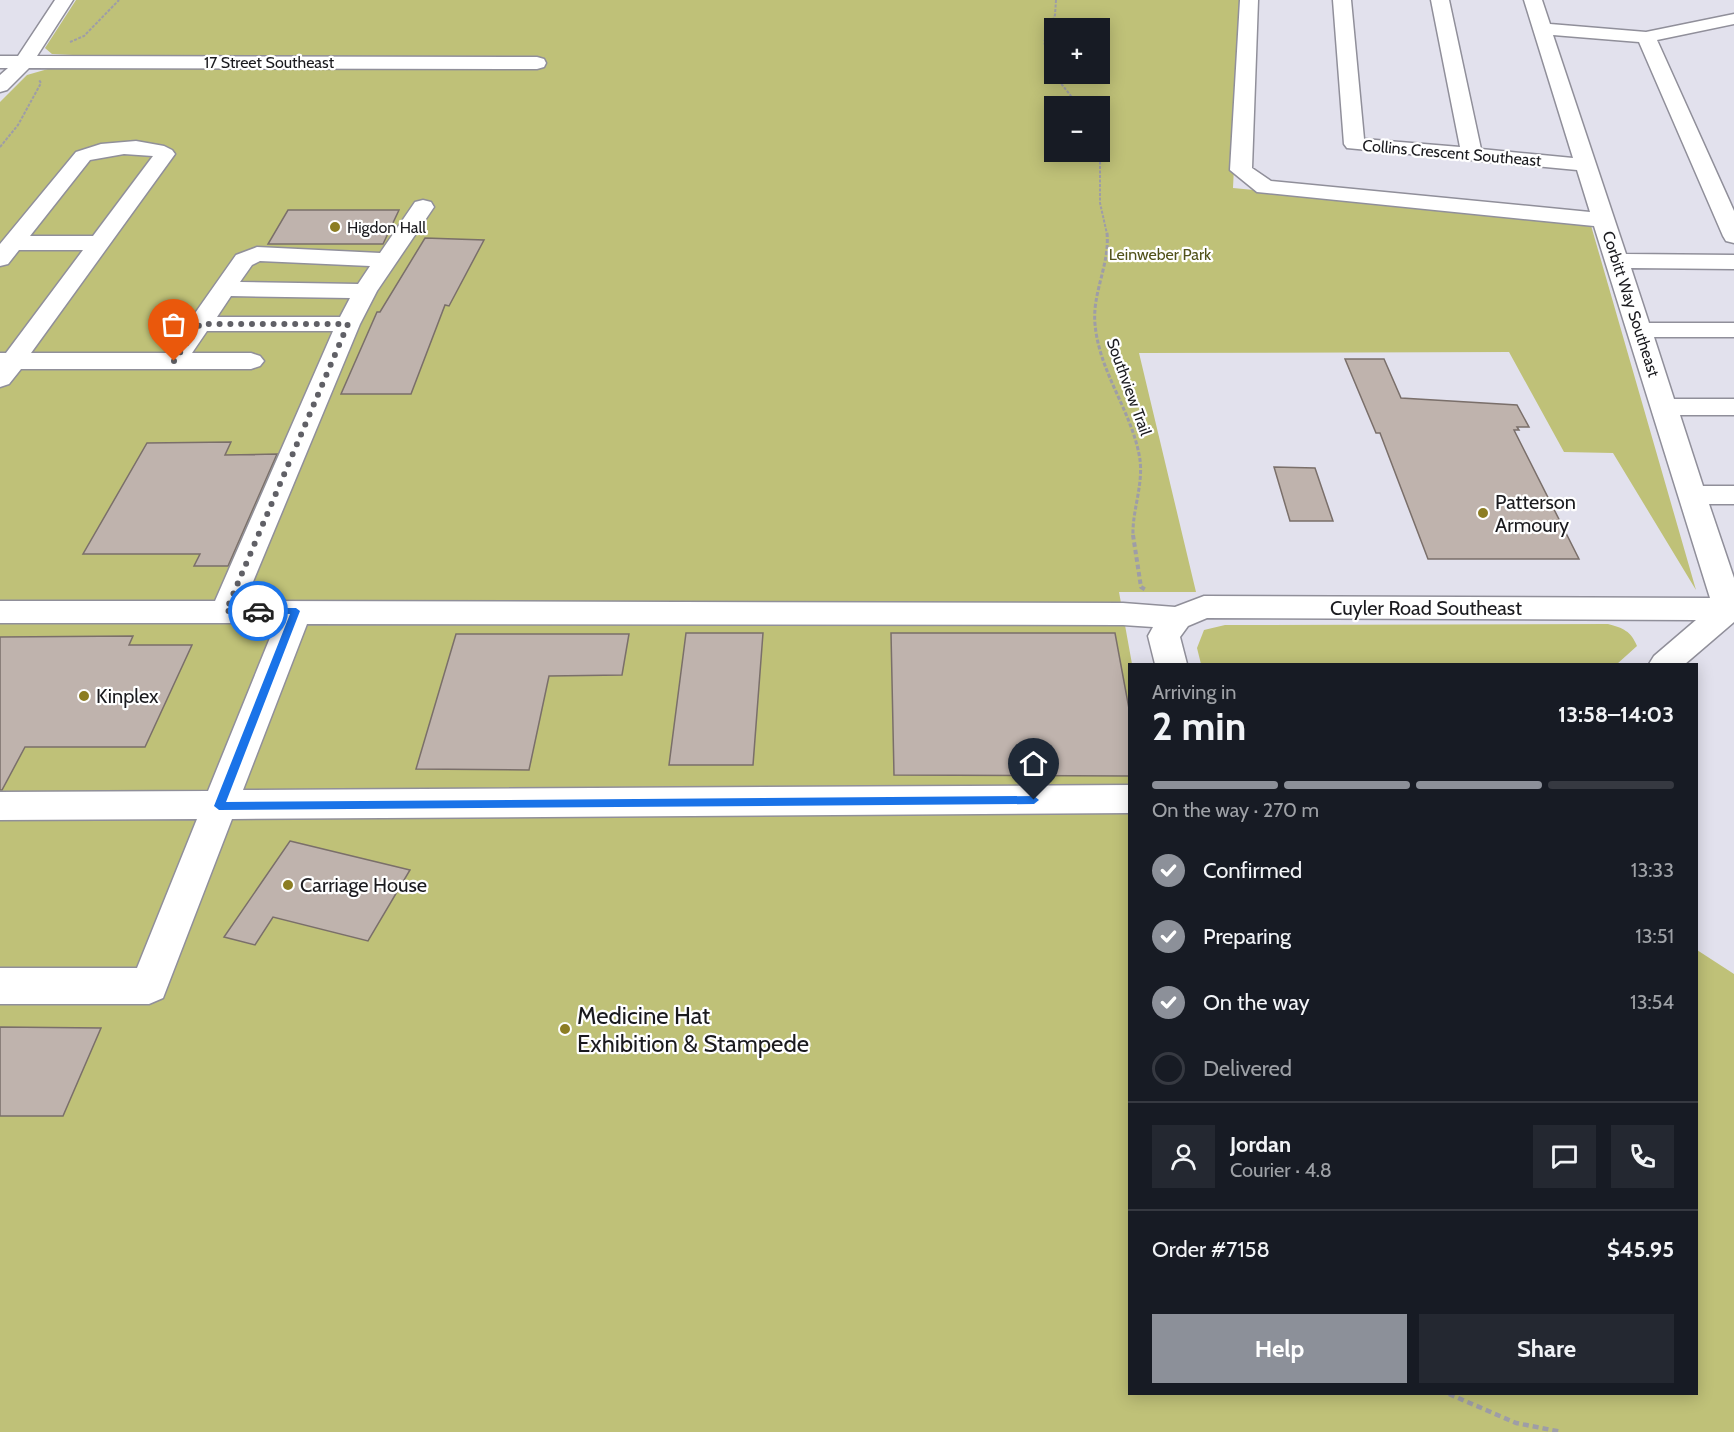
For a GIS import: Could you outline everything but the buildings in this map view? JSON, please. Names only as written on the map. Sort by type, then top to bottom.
[{"type":"street","points":[[1249,0],[1241,170],[1265,187],[1604,220]]},
{"type":"street","name":"Collins Crescent Southeast","points":[[1342,0],[1354,144],[1586,165]]},
{"type":"street","points":[[1440,0],[1472,154]]},
{"type":"street","name":"Corbitt Way Southeast","points":[[1533,0],[1692,495],[1732,609]]},
{"type":"street","points":[[0,86],[7,63],[61,4]]},
{"type":"street","points":[[1543,30],[1646,37],[1734,19]]},
{"type":"street","points":[[1646,37],[1734,236]]},
{"type":"street","name":"17 Street Southeast","points":[[7,63],[537,63]]},
{"type":"street","points":[[4,367],[100,243],[165,154],[155,148],[99,149],[83,156],[6,251]]},
{"type":"street","points":[[226,611],[348,324],[365,291],[423,207]]},
{"type":"street","points":[[6,251],[100,243]]},
{"type":"street","points":[[174,361],[244,261],[258,254],[386,260]]},
{"type":"street","points":[[1617,261],[1734,262]]},
{"type":"street","points":[[224,289],[365,291]]},
{"type":"street","points":[[200,324],[348,324]]},
{"type":"street","points":[[1639,330],[1734,330]]},
{"type":"street","points":[[4,367],[174,361],[251,361]]},
{"type":"street","points":[[1664,407],[1734,407]]},
{"type":"street","points":[[1692,495],[1734,495]]},
{"type":"street","name":"Cuyler Road Southeast","points":[[1177,618],[1204,607],[1732,609]]},
{"type":"street","points":[[1666,663],[1732,609]]},
{"type":"street","points":[[0,986],[149,986],[296,611]]},
{"type":"street","points":[[0,612],[1123,614],[1177,618]]},
{"type":"street","points":[[1171,663],[1164,636],[1177,618]]},
{"type":"street","points":[[0,806],[1128,799]]},
{"type":"path","points":[[7,63],[84,36],[119,0]]},
{"type":"path","points":[[1056,0],[1055,15],[1044,42],[1055,76],[1071,96]]},
{"type":"path","points":[[0,147],[18,125],[41,83],[7,63]]},
{"type":"path","name":"Southview Trail","points":[[1101,162],[1100,200],[1107,232],[1107,244],[1096,295],[1094,322],[1098,346],[1139,452],[1141,474],[1133,520],[1134,551],[1141,587],[1163,599],[1177,618]]},
{"type":"path","points":[[1451,1395],[1516,1423],[1562,1432]]},
{"type":"green space","name":"Medicine Hat Exhibition & Stampede","points":[[76,0],[1242,0],[1233,188],[1590,222],[1696,590],[1613,453],[1564,452],[1509,352],[1139,353],[1196,592],[1119,592],[1132,663],[1128,663],[1128,1395],[1698,1395],[1698,951],[1734,974],[1734,1432],[0,1432],[0,102],[27,75],[93,56],[52,54],[45,48]]},
{"type":"green space","points":[[1608,624],[1626,631],[1637,646],[1618,663],[1201,663],[1197,648],[1204,630],[1225,625]]},
{"type":"way so far","points":[[174,361],[200,324],[348,324],[226,611],[258,611]]},
{"type":"place","name":"Higdon Hall","points":[[335,227]]},
{"type":"place","name":"Patterson Armoury","points":[[1483,513]]},
{"type":"place","name":"Kinplex","points":[[84,696]]},
{"type":"place","name":"Carriage House","points":[[288,885]]},
{"type":"place","name":"Medicine Hat Exhibition & Stampede","points":[[565,1029]]},
{"type":"route","points":[[258,611],[296,611],[219,806],[1034,800]]},
{"type":"park label","name":"Leinweber Park","points":[[1160,254]]}]
